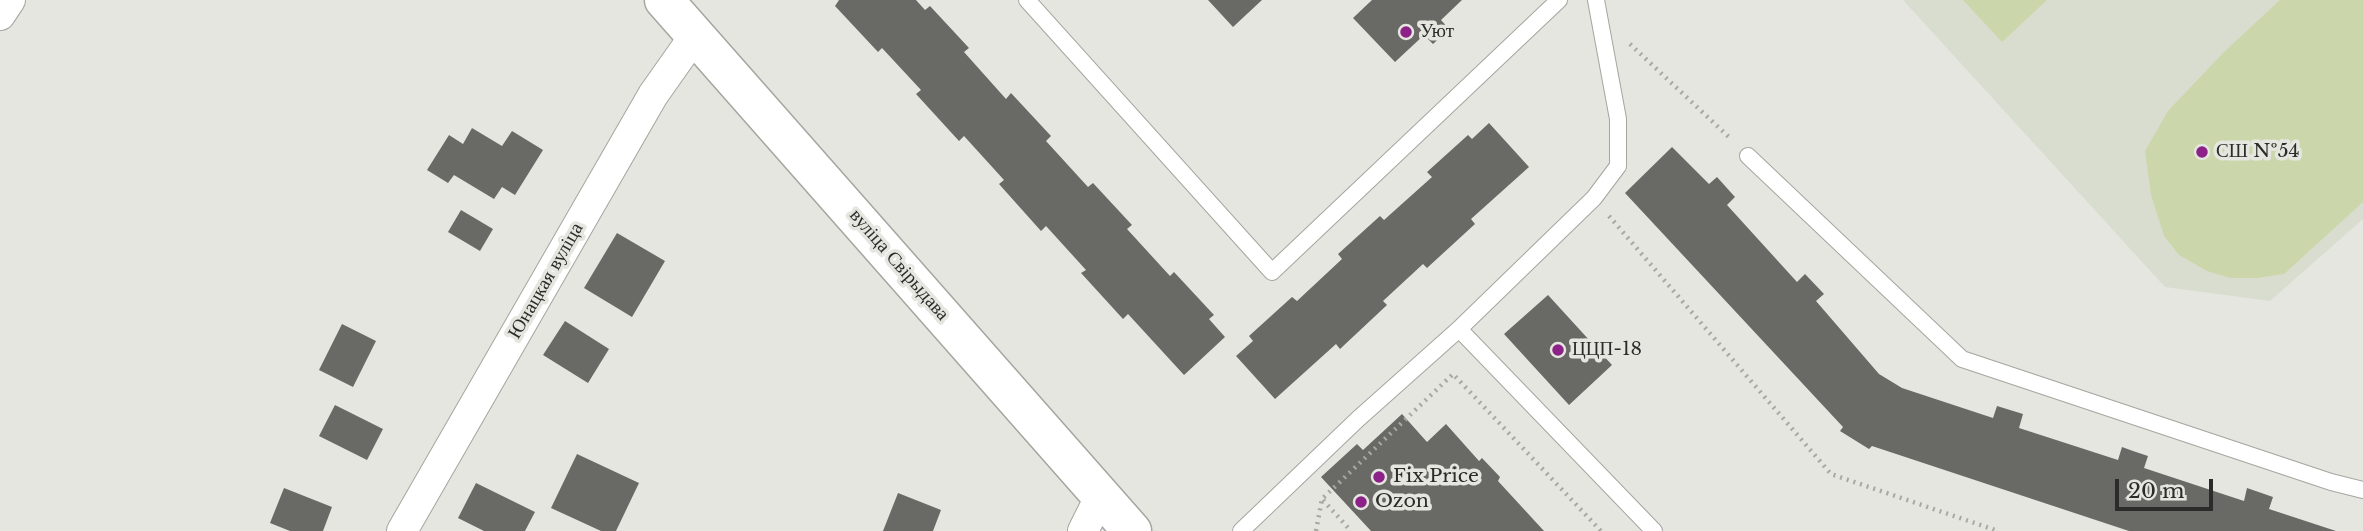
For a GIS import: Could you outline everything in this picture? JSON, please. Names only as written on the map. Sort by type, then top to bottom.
[{"type":"main road","name":"вуліца Свірыдава","points":[[664,0],[1132,531]]},
{"type":"street","points":[[0,15],[10,0]]},
{"type":"street","name":"Юнацкая вуліца","points":[[402,531],[653,95],[695,34]]},
{"type":"street","points":[[1083,531],[1101,495]]},
{"type":"lane","points":[[1027,0],[1272,272],[1559,0]]},
{"type":"lane","points":[[1241,531],[1459,329],[1594,198],[1618,166],[1618,119],[1598,7]]},
{"type":"lane","points":[[1748,156],[1962,359],[2331,482],[2363,490]]},
{"type":"lane","points":[[1459,329],[1654,531]]},
{"type":"path","points":[[1598,7],[1748,156]]},
{"type":"path","points":[[1594,198],[1831,474],[1998,531]]},
{"type":"path","points":[[1317,531],[1322,499],[1453,374],[1601,531]]},
{"type":"path","points":[[1322,499],[1351,531]]},
{"type":"shaded area","name":"СШ №54","points":[[1903,0],[2363,0],[2363,219],[2270,301],[2165,287]]},
{"type":"green space","points":[[1963,0],[2047,0],[2002,42]]},
{"type":"green space","points":[[2280,0],[2363,0],[2363,202],[2284,274],[2230,278],[2207,271],[2179,255],[2164,236],[2151,195],[2145,151],[2168,111],[2224,52]]},
{"type":"building","points":[[839,0],[916,0],[925,10],[930,6],[969,48],[964,52],[1006,99],[1011,93],[1051,136],[1046,141],[1088,187],[1093,183],[1132,225],[1127,229],[1170,276],[1174,272],[1214,315],[1209,319],[1225,337],[1184,375],[1128,314],[1123,319],[1081,273],[1086,270],[1046,226],[1041,231],[999,184],[1004,180],[964,136],[959,141],[916,94],[921,90],[882,48],[878,52],[835,6]]},
{"type":"building","points":[[1208,0],[1262,0],[1233,27]]},
{"type":"building","name":"Уют","points":[[1372,0],[1462,0],[1441,20],[1449,29],[1433,44],[1424,35],[1395,62],[1353,18]]},
{"type":"building","points":[[1489,123],[1529,167],[1471,219],[1475,224],[1427,268],[1423,264],[1383,301],[1387,305],[1340,349],[1336,344],[1275,399],[1236,356],[1253,341],[1249,336],[1292,297],[1297,301],[1342,259],[1338,254],[1380,216],[1384,220],[1432,177],[1427,172],[1468,135],[1472,139]]},
{"type":"building","points":[[472,128],[502,146],[512,131],[543,150],[515,195],[502,187],[494,199],[454,175],[448,183],[427,170],[449,135],[463,144]]},
{"type":"building","points":[[1672,147],[1709,184],[1717,177],[1735,197],[1727,205],[1797,282],[1805,274],[1824,294],[1816,301],[1879,374],[1902,388],[1993,418],[1997,406],[2023,414],[2019,428],[2118,460],[2122,447],[2148,456],[2144,468],[2244,501],[2247,488],[2273,497],[2269,509],[2336,531],[2129,531],[1872,446],[1869,449],[1840,431],[1843,427],[1625,193]]},
{"type":"building","points":[[461,210],[493,229],[480,251],[448,232]]},
{"type":"building","points":[[617,233],[665,261],[632,317],[584,288]]},
{"type":"building","name":"ЦЦП-18","points":[[1548,295],[1612,365],[1569,405],[1504,334]]},
{"type":"building","points":[[565,321],[609,349],[588,383],[543,355]]},
{"type":"building","points":[[342,324],[376,341],[353,387],[319,370]]},
{"type":"building","points":[[335,405],[383,429],[367,460],[319,436]]},
{"type":"building","points":[[1402,414],[1427,442],[1446,424],[1479,461],[1482,458],[1500,477],[1498,481],[1544,531],[1371,531],[1321,477],[1357,444],[1363,450]]},
{"type":"building","points":[[577,454],[639,483],[616,531],[601,531],[551,508]]},
{"type":"building","points":[[476,483],[535,512],[525,531],[484,531],[458,518]]},
{"type":"building","points":[[284,488],[332,507],[323,531],[290,531],[270,523]]},
{"type":"building","points":[[898,493],[941,510],[933,531],[883,531]]},
{"type":"place","name":"Уют","points":[[1406,32]]},
{"type":"place","name":"СШ №54","points":[[2202,152]]},
{"type":"place","name":"ЦЦП-18","points":[[1558,350]]},
{"type":"place","name":"Fix Price","points":[[1379,477]]},
{"type":"place","name":"Ozon","points":[[1361,502]]}]
